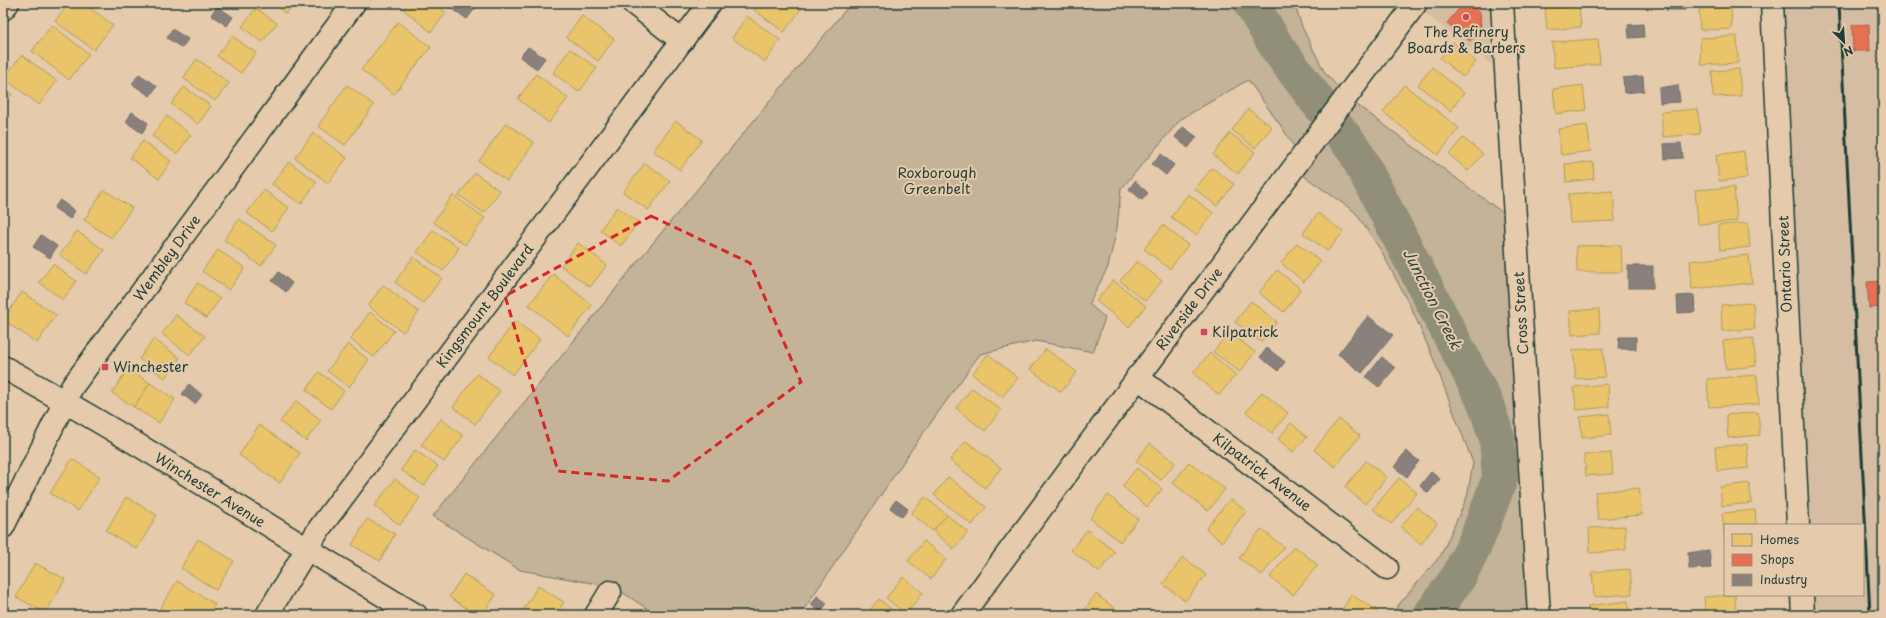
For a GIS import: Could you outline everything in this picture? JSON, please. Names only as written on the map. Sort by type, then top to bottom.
[{"type":"street","points":[[3,9],[8,3]]},
{"type":"street","name":"Wembley Drive","points":[[3,527],[65,401],[80,376],[354,3]]},
{"type":"street","points":[[633,3],[682,41]]},
{"type":"street","name":"Kingsmount Boulevard","points":[[267,615],[328,516],[710,3]]},
{"type":"street","name":"Riverside Drive","points":[[962,615],[1137,377],[1352,92],[1416,3]]},
{"type":"street","name":"Ontario Street","points":[[1772,3],[1798,524]]},
{"type":"street","name":"Cross Street","points":[[1503,6],[1539,615]]},
{"type":"street","name":"Winchester Avenue","points":[[3,366],[65,401],[306,550],[416,615]]},
{"type":"street","name":"Kilpatrick Avenue","points":[[1137,377],[1387,568]]},
{"type":"street","points":[[596,615],[610,592]]},
{"type":"street","points":[[1802,596],[1803,615]]},
{"type":"highlighted area","points":[[651,216],[750,263],[801,382],[668,481],[558,471],[505,296]]},
{"type":"shaded area","points":[[1418,3],[1500,3],[1505,75],[1416,6]]},
{"type":"shaded area","points":[[1771,3],[1883,3],[1883,615],[1802,615],[1801,596],[1864,596],[1864,524],[1797,524]]},
{"type":"green space","name":"Roxborough Greenbelt","points":[[851,3],[1294,3],[1303,29],[1325,73],[1349,99],[1514,221],[1537,615],[1390,615],[1441,555],[1467,497],[1473,463],[1433,358],[1414,314],[1382,252],[1355,212],[1297,171],[1303,161],[1283,129],[1248,80],[1181,119],[1121,189],[1117,228],[1108,267],[1089,304],[1105,318],[1093,352],[1036,341],[980,354],[912,449],[800,615],[657,615],[614,587],[520,570],[433,516],[638,261]]},
{"type":"building: Homes","points":[[69,3],[83,3],[113,25],[94,50],[55,21]]},
{"type":"building: Homes","points":[[272,3],[294,3],[286,14]]},
{"type":"building: Homes","points":[[408,3],[435,3],[446,13],[431,32],[403,9]]},
{"type":"building: Homes","points":[[760,3],[795,3],[802,8],[784,32],[754,10]]},
{"type":"building: Homes","points":[[1579,6],[1581,27],[1547,30],[1545,8]]},
{"type":"building: Homes","points":[[1731,7],[1732,29],[1700,30],[1699,9]]},
{"type":"building: Homes","points":[[256,8],[277,23],[262,42],[242,27]]},
{"type":"building: Homes","points":[[582,16],[614,39],[598,61],[566,37]]},
{"type":"building: Homes","points":[[747,16],[780,40],[765,62],[732,38]]},
{"type":"building: Homes","points":[[398,22],[431,47],[394,94],[361,70]]},
{"type":"building: Homes","points":[[52,25],[89,54],[69,80],[32,51]]},
{"type":"building: Homes","points":[[232,36],[256,53],[241,73],[217,56]]},
{"type":"building: Homes","points":[[1737,36],[1738,63],[1701,65],[1700,38]]},
{"type":"building: Homes","points":[[1598,39],[1600,64],[1554,68],[1552,42]]},
{"type":"building: Homes","points":[[1453,42],[1476,62],[1463,77],[1440,58]]},
{"type":"building: Homes","points":[[570,49],[597,68],[579,92],[553,73]]},
{"type":"building: Homes","points":[[22,55],[57,81],[39,105],[4,78]]},
{"type":"building: Homes","points":[[197,59],[229,83],[215,101],[183,78]]},
{"type":"building: Homes","points":[[1432,67],[1464,93],[1450,111],[1418,85]]},
{"type":"building: Homes","points":[[1739,69],[1741,96],[1713,97],[1712,71]]},
{"type":"building: Homes","points":[[536,74],[568,98],[549,123],[518,99]]},
{"type":"building: Homes","points":[[347,85],[374,105],[345,145],[318,126]]},
{"type":"building: Homes","points":[[1404,85],[1459,128],[1438,155],[1383,112]]},
{"type":"building: Homes","points":[[1583,85],[1586,110],[1556,114],[1553,89]]},
{"type":"building: Homes","points":[[184,87],[211,106],[198,124],[171,104]]},
{"type":"building: Homes","points":[[3,88],[12,94],[3,106]]},
{"type":"building: Homes","points":[[1248,109],[1272,127],[1255,148],[1232,130]]},
{"type":"building: Homes","points":[[1698,109],[1700,134],[1663,137],[1661,112]]},
{"type":"building: Homes","points":[[167,116],[191,135],[177,154],[152,136]]},
{"type":"building: Homes","points":[[676,121],[702,140],[680,170],[653,151]]},
{"type":"building: Homes","points":[[506,123],[534,143],[507,181],[479,161]]},
{"type":"building: Homes","points":[[1587,125],[1591,151],[1561,155],[1558,129]]},
{"type":"building: Homes","points":[[313,133],[347,158],[328,183],[295,158]]},
{"type":"building: Homes","points":[[1230,133],[1255,152],[1238,174],[1213,155]]},
{"type":"building: Homes","points":[[1463,138],[1483,154],[1468,171],[1449,154]]},
{"type":"building: Homes","points":[[143,141],[171,161],[159,179],[130,158]]},
{"type":"building: Homes","points":[[1744,151],[1747,178],[1719,181],[1716,155]]},
{"type":"building: Homes","points":[[289,162],[317,182],[301,204],[272,184]]},
{"type":"building: Homes","points":[[1593,162],[1594,179],[1566,182],[1565,164]]},
{"type":"building: Homes","points":[[645,163],[670,181],[648,210],[623,192]]},
{"type":"building: Homes","points":[[1212,168],[1234,184],[1217,206],[1195,189]]},
{"type":"building: Homes","points":[[475,173],[500,191],[484,213],[459,195]]},
{"type":"building: Homes","points":[[1734,187],[1737,221],[1698,224],[1695,190]]},
{"type":"building: Homes","points":[[104,190],[132,208],[111,238],[84,220]]},
{"type":"building: Homes","points":[[264,190],[289,208],[272,231],[247,213]]},
{"type":"building: Homes","points":[[1613,191],[1615,221],[1570,223],[1568,194]]},
{"type":"building: Homes","points":[[1188,194],[1213,213],[1196,235],[1171,217]]},
{"type":"building: Homes","points":[[453,195],[485,218],[465,245],[433,222]]},
{"type":"building: Homes","points":[[617,207],[638,222],[621,246],[600,230]]},
{"type":"building: Homes","points":[[1318,213],[1343,232],[1328,251],[1303,233]]},
{"type":"building: Homes","points":[[239,219],[276,245],[261,266],[224,240]]},
{"type":"building: Homes","points":[[1748,223],[1750,247],[1720,250],[1718,225]]},
{"type":"building: Homes","points":[[1163,225],[1188,245],[1170,269],[1144,249]]},
{"type":"building: Homes","points":[[433,230],[459,248],[443,271],[417,252]]},
{"type":"building: Homes","points":[[77,231],[104,250],[86,274],[60,255]]},
{"type":"building: Homes","points":[[578,243],[607,265],[590,287],[561,266]]},
{"type":"building: Homes","points":[[1297,243],[1321,261],[1304,282],[1281,263]]},
{"type":"building: Homes","points":[[1621,245],[1622,272],[1577,272],[1576,246]]},
{"type":"building: Homes","points":[[218,250],[245,268],[229,290],[202,271]]},
{"type":"building: Homes","points":[[1749,255],[1752,283],[1692,289],[1690,261]]},
{"type":"building: Homes","points":[[413,257],[442,278],[423,303],[395,282]]},
{"type":"building: Homes","points":[[1137,261],[1162,281],[1145,301],[1120,281]]},
{"type":"building: Homes","points":[[53,264],[76,281],[63,300],[39,282]]},
{"type":"building: Homes","points":[[1277,270],[1301,289],[1284,312],[1259,293]]},
{"type":"building: Homes","points":[[553,274],[592,305],[568,336],[529,305]]},
{"type":"building: Homes","points":[[1113,280],[1146,306],[1129,327],[1096,301]]},
{"type":"building: Homes","points":[[198,283],[220,299],[206,318],[184,303]]},
{"type":"building: Homes","points":[[383,285],[419,312],[403,332],[368,306]]},
{"type":"building: Homes","points":[[22,292],[56,315],[37,343],[3,320]]},
{"type":"building: Homes","points":[[1251,301],[1277,322],[1261,342],[1235,322]]},
{"type":"building: Homes","points":[[1753,303],[1755,329],[1722,331],[1721,305]]},
{"type":"building: Homes","points":[[1599,309],[1600,333],[1572,335],[1570,311]]},
{"type":"building: Homes","points":[[370,312],[394,331],[374,357],[350,339]]},
{"type":"building: Homes","points":[[176,315],[205,336],[190,355],[162,334]]},
{"type":"building: Homes","points":[[515,321],[540,339],[513,375],[489,357]]},
{"type":"building: Homes","points":[[1229,332],[1255,352],[1240,372],[1213,352]]},
{"type":"building: Homes","points":[[1753,338],[1756,366],[1726,369],[1723,341]]},
{"type":"building: Homes","points":[[154,339],[180,358],[165,378],[139,359]]},
{"type":"building: Homes","points":[[348,344],[369,360],[349,387],[327,371]]},
{"type":"building: Homes","points":[[1603,348],[1605,377],[1576,379],[1573,350]]},
{"type":"building: Homes","points":[[1046,349],[1077,372],[1061,392],[1030,369]]},
{"type":"building: Homes","points":[[1210,353],[1236,375],[1219,395],[1193,373]]},
{"type":"building: Homes","points":[[988,354],[1018,378],[1002,397],[972,374]]},
{"type":"building: Homes","points":[[128,369],[150,383],[134,407],[112,393]]},
{"type":"building: Homes","points":[[319,372],[344,391],[331,409],[306,390]]},
{"type":"building: Homes","points":[[477,374],[500,391],[475,424],[453,407]]},
{"type":"building: Homes","points":[[1757,375],[1759,404],[1709,407],[1707,379]]},
{"type":"building: Homes","points":[[150,383],[175,399],[159,423],[134,407]]},
{"type":"building: Homes","points":[[1608,384],[1609,407],[1576,410],[1574,387]]},
{"type":"building: Homes","points":[[972,388],[1001,410],[985,431],[956,408]]},
{"type":"building: Homes","points":[[1262,392],[1288,413],[1272,433],[1246,412]]},
{"type":"building: Homes","points":[[296,401],[321,420],[306,441],[280,422]]},
{"type":"building: Homes","points":[[1758,412],[1760,435],[1728,438],[1726,415]]},
{"type":"building: Homes","points":[[1609,414],[1611,435],[1582,438],[1580,417]]},
{"type":"building: Homes","points":[[441,419],[463,436],[444,462],[421,445]]},
{"type":"building: Homes","points":[[1339,419],[1360,436],[1335,467],[1314,450]]},
{"type":"building: Homes","points":[[1291,423],[1307,437],[1293,452],[1278,439]]},
{"type":"building: Homes","points":[[259,425],[300,453],[280,483],[239,455]]},
{"type":"building: Homes","points":[[966,441],[1001,468],[985,488],[950,460]]},
{"type":"building: Homes","points":[[1150,443],[1175,463],[1161,480],[1136,461]]},
{"type":"building: Homes","points":[[1747,444],[1749,468],[1717,471],[1715,447]]},
{"type":"building: Homes","points":[[415,450],[438,466],[424,486],[401,470]]},
{"type":"building: Homes","points":[[1611,453],[1613,474],[1586,476],[1584,455]]},
{"type":"building: Homes","points":[[72,459],[100,477],[78,511],[50,493]]},
{"type":"building: Homes","points":[[1366,461],[1387,477],[1365,504],[1345,487]]},
{"type":"building: Homes","points":[[1189,462],[1225,489],[1208,511],[1173,483]]},
{"type":"building: Homes","points":[[1137,468],[1162,489],[1147,507],[1122,486]]},
{"type":"building: Homes","points":[[948,477],[986,507],[972,525],[934,495]]},
{"type":"building: Homes","points":[[1399,478],[1417,493],[1391,524],[1373,509]]},
{"type":"building: Homes","points":[[395,479],[420,498],[400,525],[374,506]]},
{"type":"building: Homes","points":[[1749,483],[1752,503],[1722,506],[1720,487]]},
{"type":"building: Homes","points":[[1639,488],[1642,515],[1598,519],[1595,492]]},
{"type":"building: Homes","points":[[1108,495],[1138,519],[1120,542],[1090,518]]},
{"type":"building: Homes","points":[[126,497],[157,515],[137,549],[106,531]]},
{"type":"building: Homes","points":[[925,497],[947,515],[933,531],[911,513]]},
{"type":"building: Homes","points":[[1230,499],[1246,511],[1222,542],[1206,529]]},
{"type":"building: Homes","points":[[1417,507],[1437,523],[1421,544],[1401,527]]},
{"type":"building: Homes","points":[[1755,510],[1756,524],[1724,524],[1724,531],[1722,513]]},
{"type":"building: Homes","points":[[947,515],[968,532],[954,549],[933,531]]},
{"type":"building: Homes","points":[[367,519],[395,534],[380,561],[352,545]]},
{"type":"building: Homes","points":[[1625,526],[1626,550],[1590,553],[1589,528]]},
{"type":"building: Homes","points":[[1261,529],[1284,547],[1262,575],[1239,558]]},
{"type":"building: Homes","points":[[1087,530],[1115,552],[1099,572],[1071,550]]},
{"type":"building: Homes","points":[[198,539],[234,561],[216,590],[181,568]]},
{"type":"building: Homes","points":[[924,541],[946,559],[931,579],[908,561]]},
{"type":"building: Homes","points":[[1294,546],[1318,565],[1293,595],[1270,577]]},
{"type":"building: Homes","points":[[1183,557],[1206,575],[1185,601],[1163,584]]},
{"type":"building: Homes","points":[[35,563],[65,579],[46,613],[16,597]]},
{"type":"building: Homes","points":[[1630,569],[1632,594],[1594,597],[1592,572]]},
{"type":"building: Homes","points":[[464,574],[496,595],[482,615],[477,615],[449,597]]},
{"type":"building: Homes","points":[[903,577],[923,593],[906,614],[886,598]]},
{"type":"building: Homes","points":[[177,581],[215,604],[209,615],[160,615],[157,613]]},
{"type":"building: Homes","points":[[538,586],[564,602],[556,615],[520,615]]},
{"type":"building: Homes","points":[[1096,594],[1123,615],[1081,615]]},
{"type":"building: Homes","points":[[1351,595],[1377,610],[1374,615],[1339,615]]},
{"type":"building: Homes","points":[[1735,596],[1736,615],[1705,615],[1704,597]]},
{"type":"building: Homes","points":[[879,599],[898,615],[866,615]]},
{"type":"building: Homes","points":[[1628,601],[1630,615],[1589,615],[1588,606]]},
{"type":"building: Shops","name":"The Refinery Boards & Barbers","points":[[1464,3],[1470,3],[1480,12],[1481,30],[1470,41],[1447,23]]},
{"type":"building: Shops","points":[[1869,24],[1870,51],[1853,51],[1852,25]]},
{"type":"building: Shops","points":[[1882,281],[1883,307],[1869,308],[1867,282]]},
{"type":"building: Industry","points":[[453,3],[479,3],[467,19],[450,7]]},
{"type":"building: Industry","points":[[1666,3],[1685,3],[1685,10],[1666,10]]},
{"type":"building: Industry","points":[[217,6],[233,17],[227,26],[211,15]]},
{"type":"building: Industry","points":[[1643,24],[1644,37],[1629,38],[1628,25]]},
{"type":"building: Industry","points":[[172,29],[188,39],[182,48],[167,38]]},
{"type":"building: Industry","points":[[528,47],[545,58],[537,69],[520,57]]},
{"type":"building: Industry","points":[[139,74],[157,86],[150,96],[132,84]]},
{"type":"building: Industry","points":[[1643,76],[1644,91],[1624,93],[1623,78]]},
{"type":"building: Industry","points":[[1678,85],[1680,102],[1660,103],[1659,88]]},
{"type":"building: Industry","points":[[132,112],[148,123],[142,133],[126,122]]},
{"type":"building: Industry","points":[[1183,127],[1197,137],[1188,148],[1175,137]]},
{"type":"building: Industry","points":[[1681,143],[1683,158],[1665,159],[1664,144]]},
{"type":"building: Industry","points":[[1161,154],[1174,165],[1166,175],[1152,164]]},
{"type":"building: Industry","points":[[1135,181],[1148,193],[1142,200],[1129,189]]},
{"type":"building: Industry","points":[[60,200],[75,211],[70,219],[54,208]]},
{"type":"building: Industry","points":[[41,235],[57,246],[50,258],[33,247]]},
{"type":"building: Industry","points":[[1628,266],[1653,266],[1653,288],[1628,288]]},
{"type":"building: Industry","points":[[279,272],[292,283],[286,292],[272,281]]},
{"type":"building: Industry","points":[[1694,295],[1695,312],[1678,313],[1677,296]]},
{"type":"building: Industry","points":[[1368,316],[1393,335],[1362,373],[1338,354]]},
{"type":"building: Industry","points":[[1619,337],[1636,337],[1636,349],[1618,349]]},
{"type":"building: Industry","points":[[1267,348],[1285,362],[1278,371],[1260,357]]},
{"type":"building: Industry","points":[[1382,357],[1395,368],[1379,387],[1366,377]]},
{"type":"building: Industry","points":[[189,384],[202,395],[195,404],[182,394]]},
{"type":"building: Industry","points":[[1406,451],[1419,461],[1407,477],[1394,467]]},
{"type":"building: Industry","points":[[1431,472],[1440,479],[1428,493],[1420,486]]},
{"type":"building: Industry","points":[[896,500],[908,509],[902,517],[890,508]]},
{"type":"building: Industry","points":[[1709,550],[1711,568],[1689,569],[1688,553]]},
{"type":"building: Industry","points":[[817,596],[827,603],[821,612],[811,605]]},
{"type":"waterway","name":"Junction Creek","points":[[1251,3],[1278,49],[1355,151],[1485,402],[1497,438],[1500,478],[1477,539],[1459,576],[1431,615]]},
{"type":"railway","points":[[1839,3],[1870,615]]},
{"type":"place","name":"The Refinery Boards & Barbers","points":[[1466,17]]},
{"type":"place","name":"Kilpatrick","points":[[1204,332]]},
{"type":"place","name":"Winchester","points":[[105,367]]}]
